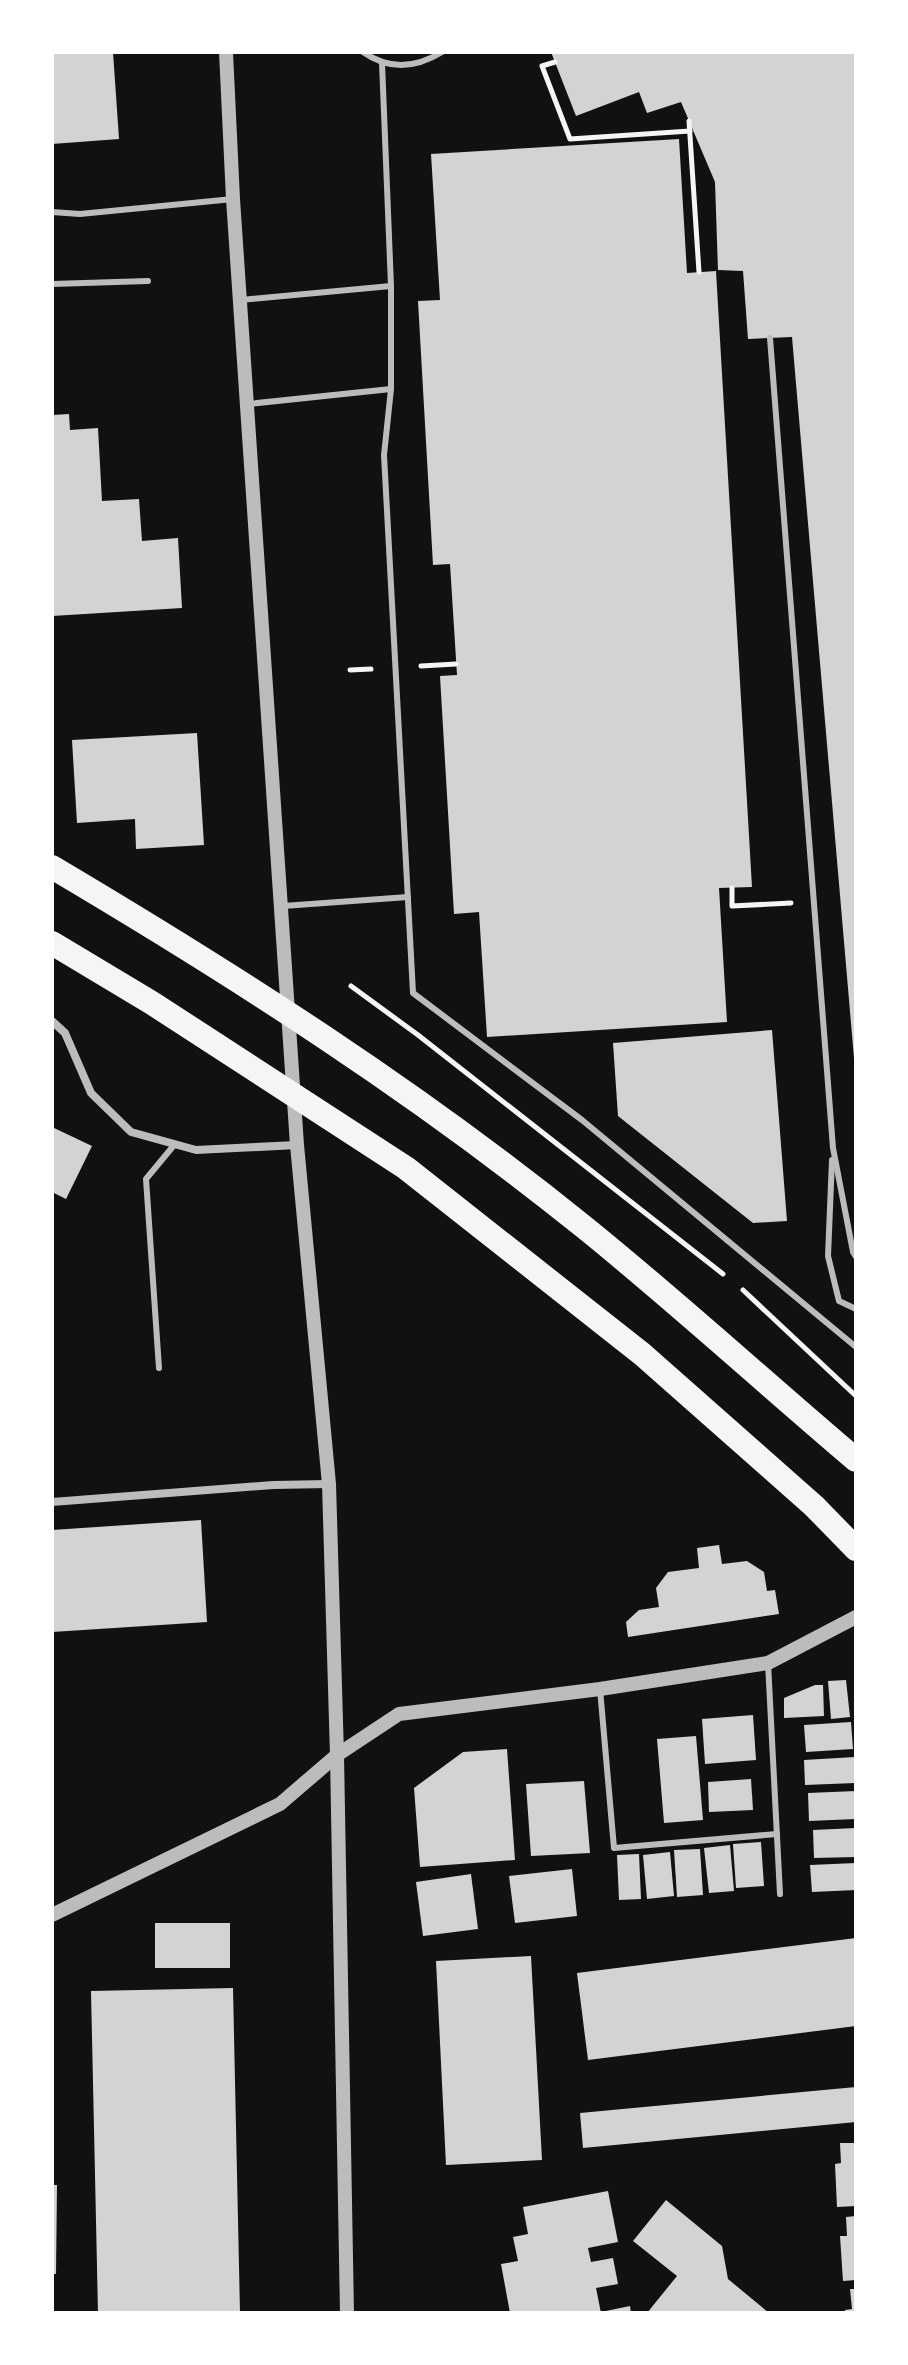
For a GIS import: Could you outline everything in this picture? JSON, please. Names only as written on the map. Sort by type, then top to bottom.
[{"type":"highway","points":[[52,867],[201,956],[432,1112],[584,1227],[856,1460]]},
{"type":"highway","points":[[52,943],[152,1003],[406,1168],[642,1354],[814,1506],[856,1549]]},
{"type":"street","points":[[226,52],[233,199],[297,1145],[329,1484],[347,2313]]},
{"type":"street","points":[[52,1021],[65,1033],[91,1093],[131,1132],[196,1150],[297,1145]]},
{"type":"street","points":[[52,1502],[257,1486],[329,1484]]},
{"type":"street","points":[[52,1915],[280,1804],[337,1755],[399,1714],[600,1689],[768,1663],[855,1619]]},
{"type":"lane","points":[[363,52],[382,63],[403,66],[425,63],[442,52]]},
{"type":"lane","points":[[382,63],[391,286],[391,389],[384,455],[413,993],[582,1120],[856,1347]]},
{"type":"lane","points":[[52,212],[80,214],[233,199]]},
{"type":"lane","points":[[52,284],[148,281]]},
{"type":"lane","points":[[241,300],[391,286]]},
{"type":"lane","points":[[770,338],[833,1148],[856,1257]]},
{"type":"lane","points":[[248,404],[391,389]]},
{"type":"lane","points":[[283,906],[408,897]]},
{"type":"lane","points":[[159,1368],[146,1179],[175,1144]]},
{"type":"lane","points":[[833,1148],[828,1256],[839,1301],[856,1309]]},
{"type":"lane","points":[[768,1663],[780,1894]]},
{"type":"lane","points":[[600,1689],[614,1848],[777,1834]]},
{"type":"path","points":[[555,62],[542,66],[570,139],[690,131]]},
{"type":"path","points":[[689,121],[699,272]]},
{"type":"path","points":[[428,666],[456,664]]},
{"type":"path","points":[[350,670],[373,669]]},
{"type":"path","points":[[732,888],[732,906],[794,903]]},
{"type":"path","points":[[351,986],[725,1276]]},
{"type":"path","points":[[738,1286],[856,1396]]},
{"type":"building","points":[[52,52],[113,52],[119,139],[52,144]]},
{"type":"building","points":[[551,52],[856,52],[856,1058],[792,337],[748,339],[743,271],[718,270],[715,182],[681,102],[647,113],[639,92],[576,116]]},
{"type":"building","points":[[679,139],[687,273],[716,271],[752,887],[719,888],[727,1022],[487,1037],[479,912],[454,914],[440,676],[457,675],[450,564],[433,565],[418,301],[440,300],[431,154]]},
{"type":"building","points":[[69,414],[70,430],[98,428],[102,501],[139,499],[142,541],[178,538],[182,608],[52,616],[52,415]]},
{"type":"building","points":[[197,733],[204,845],[136,849],[135,819],[77,823],[72,740]]},
{"type":"building","points":[[772,1030],[787,1221],[753,1223],[618,1116],[613,1043]]},
{"type":"building","points":[[52,1127],[92,1146],[66,1199],[52,1192]]},
{"type":"building","points":[[201,1520],[207,1622],[52,1632],[52,1530]]},
{"type":"building","points":[[719,1545],[722,1564],[747,1561],[764,1572],[767,1591],[775,1590],[779,1614],[628,1637],[626,1622],[639,1610],[659,1607],[656,1588],[668,1572],[699,1568],[697,1548]]},
{"type":"building","points":[[846,1680],[850,1717],[831,1719],[828,1681]]},
{"type":"building","points":[[815,1685],[823,1685],[824,1716],[784,1718],[784,1698]]},
{"type":"building","points":[[753,1715],[756,1760],[705,1764],[702,1719]]},
{"type":"building","points":[[851,1722],[853,1749],[806,1752],[804,1725]]},
{"type":"building","points":[[696,1736],[703,1820],[664,1823],[657,1739]]},
{"type":"building","points":[[507,1749],[515,1860],[420,1867],[414,1788],[463,1752]]},
{"type":"building","points":[[855,1757],[855,1783],[805,1785],[804,1760]]},
{"type":"building","points":[[751,1779],[753,1810],[709,1812],[708,1782]]},
{"type":"building","points":[[584,1781],[590,1853],[531,1856],[526,1784]]},
{"type":"building","points":[[856,1791],[856,1819],[809,1821],[808,1793]]},
{"type":"building","points":[[856,1828],[856,1857],[814,1858],[813,1830]]},
{"type":"building","points":[[761,1842],[764,1886],[736,1888],[733,1844]]},
{"type":"building","points":[[730,1845],[734,1891],[709,1893],[704,1848]]},
{"type":"building","points":[[700,1849],[703,1895],[677,1897],[674,1850]]},
{"type":"building","points":[[670,1852],[674,1896],[647,1899],[643,1855]]},
{"type":"building","points":[[639,1854],[641,1899],[619,1900],[617,1855]]},
{"type":"building","points":[[856,1863],[856,1890],[812,1892],[810,1865]]},
{"type":"building","points":[[572,1869],[577,1916],[515,1923],[509,1876]]},
{"type":"building","points":[[471,1874],[478,1929],[423,1936],[416,1882]]},
{"type":"building","points":[[155,1923],[230,1923],[230,1968],[155,1968]]},
{"type":"building","points":[[856,1938],[856,2026],[588,2060],[577,1973]]},
{"type":"building","points":[[531,1956],[542,2160],[446,2165],[436,1961]]},
{"type":"building","points":[[233,1988],[240,2313],[98,2313],[91,1991]]},
{"type":"building","points":[[856,2087],[856,2122],[583,2148],[580,2113]]},
{"type":"building","points":[[840,2143],[856,2143],[856,2206],[837,2207],[835,2164],[841,2163]]},
{"type":"building","points":[[52,2185],[57,2185],[56,2274],[52,2274]]},
{"type":"building","points":[[608,2191],[618,2242],[588,2248],[591,2262],[613,2258],[618,2284],[596,2288],[601,2313],[510,2313],[501,2264],[518,2261],[513,2237],[528,2234],[523,2207]]},
{"type":"building","points":[[666,2200],[722,2246],[728,2279],[769,2313],[647,2313],[677,2276],[633,2241]]},
{"type":"building","points":[[856,2216],[856,2280],[843,2281],[840,2236],[847,2236],[846,2217]]},
{"type":"building","points":[[850,2289],[856,2289],[856,2313],[845,2313],[845,2310],[852,2309]]},
{"type":"building","points":[[630,2306],[631,2313],[601,2313],[601,2312]]}]
